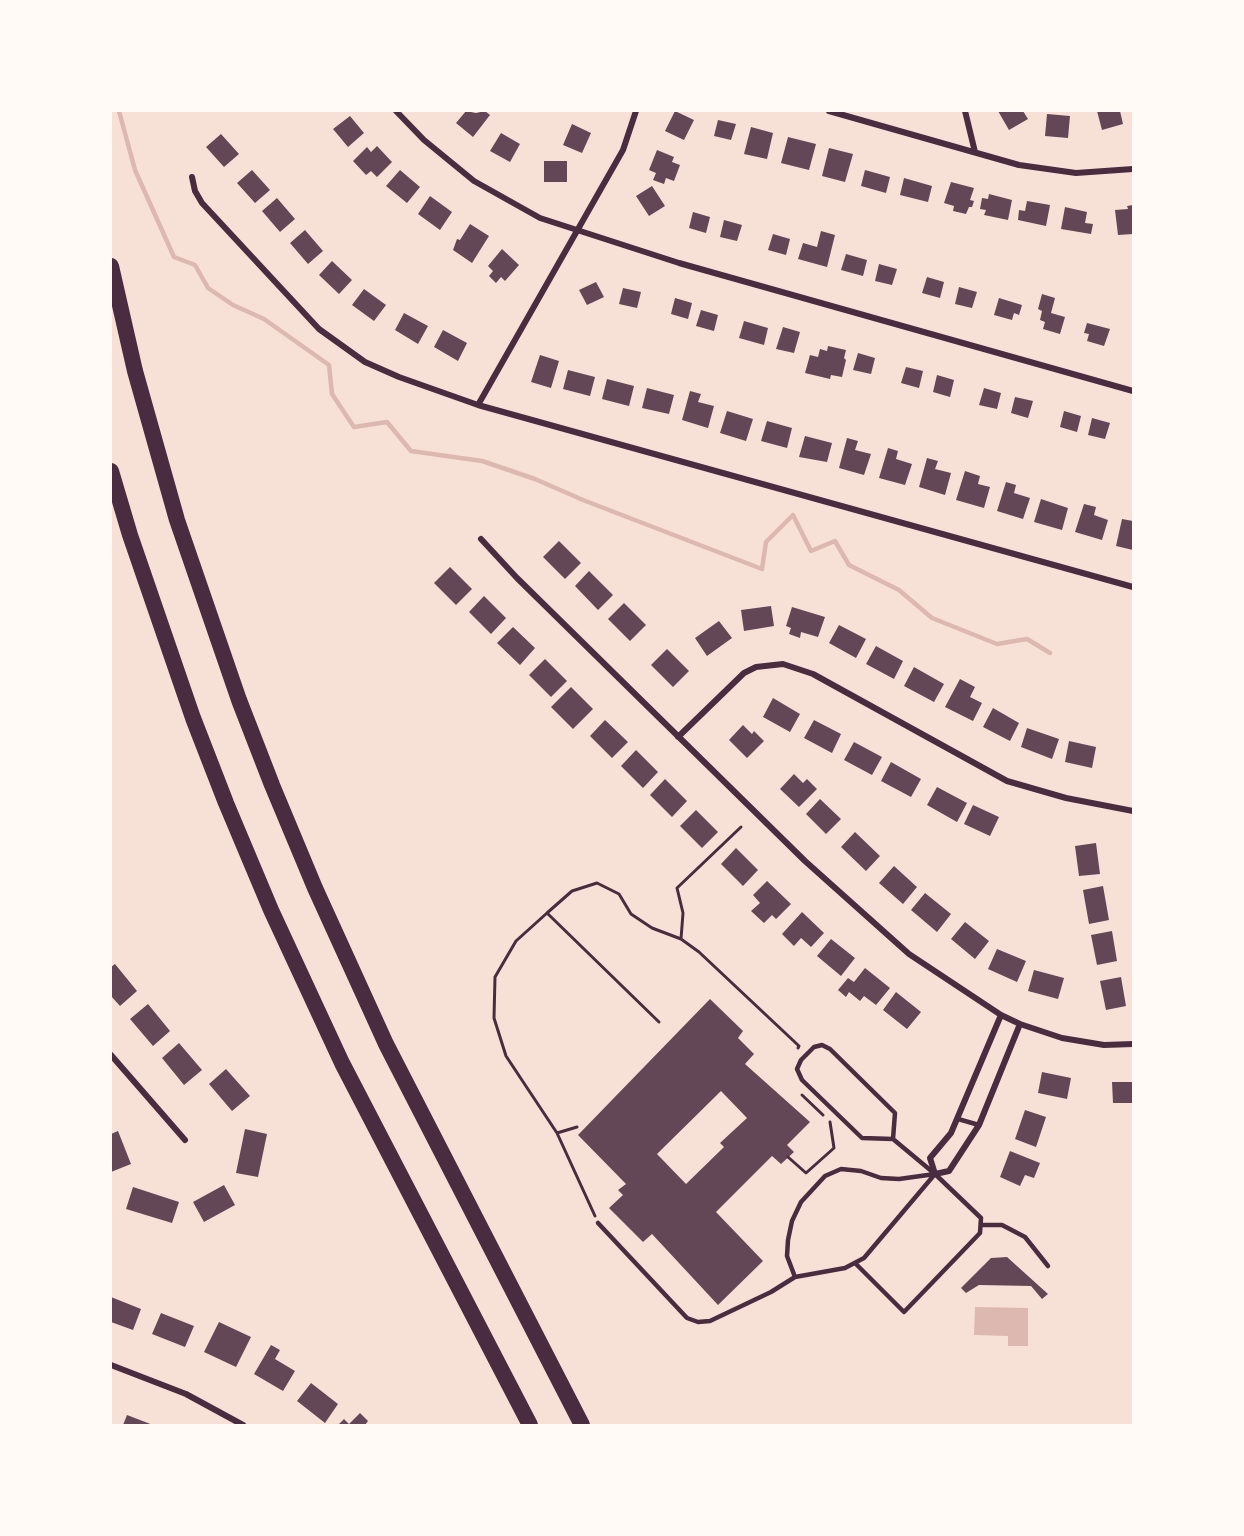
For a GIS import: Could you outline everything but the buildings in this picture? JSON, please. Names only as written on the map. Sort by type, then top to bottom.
[{"type":"highway","points":[[111,266],[135,371],[177,520],[239,700],[272,785],[315,888],[386,1044],[582,1425]]},
{"type":"highway","points":[[111,471],[134,546],[193,718],[276,920],[347,1073],[530,1425]]},
{"type":"street","points":[[396,111],[424,140],[474,181],[540,218],[690,266],[1133,391]]},
{"type":"street","points":[[478,405],[623,150],[636,111]]},
{"type":"street","points":[[829,111],[1019,165],[1076,174],[1133,169]]},
{"type":"street","points":[[965,111],[975,152]]},
{"type":"street","points":[[192,177],[195,191],[202,203],[319,329],[365,362],[399,377],[478,405],[1133,587]]},
{"type":"street","points":[[481,539],[517,578],[805,861],[909,954],[1001,1015],[1020,1024],[1062,1038],[1104,1045],[1133,1044]]},
{"type":"street","points":[[678,737],[744,673],[756,666],[783,664],[813,674],[1007,781],[1065,798],[1133,811]]},
{"type":"street","points":[[1001,1015],[958,1119],[951,1133],[930,1158],[935,1174],[949,1171],[979,1125],[1020,1024]]},
{"type":"street","points":[[111,1055],[185,1140]]},
{"type":"street","points":[[111,1365],[186,1394],[243,1425]]},
{"type":"lane","points":[[855,1263],[904,1312],[980,1233],[981,1218],[935,1174],[893,1140],[862,1138],[802,1080],[797,1069],[801,1060],[814,1047],[822,1045],[830,1049],[895,1113],[893,1140]]},
{"type":"lane","points":[[958,1119],[979,1125]]},
{"type":"lane","points":[[795,1277],[787,1256],[792,1221],[801,1202],[825,1176],[841,1169],[861,1171],[890,1179],[935,1174]]},
{"type":"lane","points":[[598,1223],[687,1318],[698,1322],[710,1321],[771,1292],[795,1277],[845,1268],[864,1258],[935,1174]]},
{"type":"lane","points":[[981,1225],[1002,1225],[1025,1237],[1048,1266]]},
{"type":"path","points":[[681,939],[683,913],[677,888],[741,827]]},
{"type":"path","points":[[598,1223],[557,1132],[506,1056],[494,1018],[495,977],[516,941],[572,891],[597,883],[619,894],[631,914],[681,939],[699,951],[799,1046],[795,1055]]},
{"type":"path","points":[[547,913],[659,1022]]},
{"type":"path","points":[[788,1157],[806,1173],[834,1148],[831,1123],[805,1099],[800,1090]]},
{"type":"path","points":[[557,1132],[577,1127]]},
{"type":"shaded area","points":[[975,1307],[1028,1308],[1028,1346],[1008,1346],[1008,1336],[974,1335]]},
{"type":"waterway","points":[[119,111],[135,170],[174,257],[195,265],[208,288],[233,305],[264,319],[329,365],[332,394],[354,427],[387,422],[411,451],[482,461],[535,479],[583,500],[762,569],[766,542],[793,515],[811,551],[835,541],[849,565],[899,590],[932,618],[997,644],[1027,639],[1050,653]]}]
